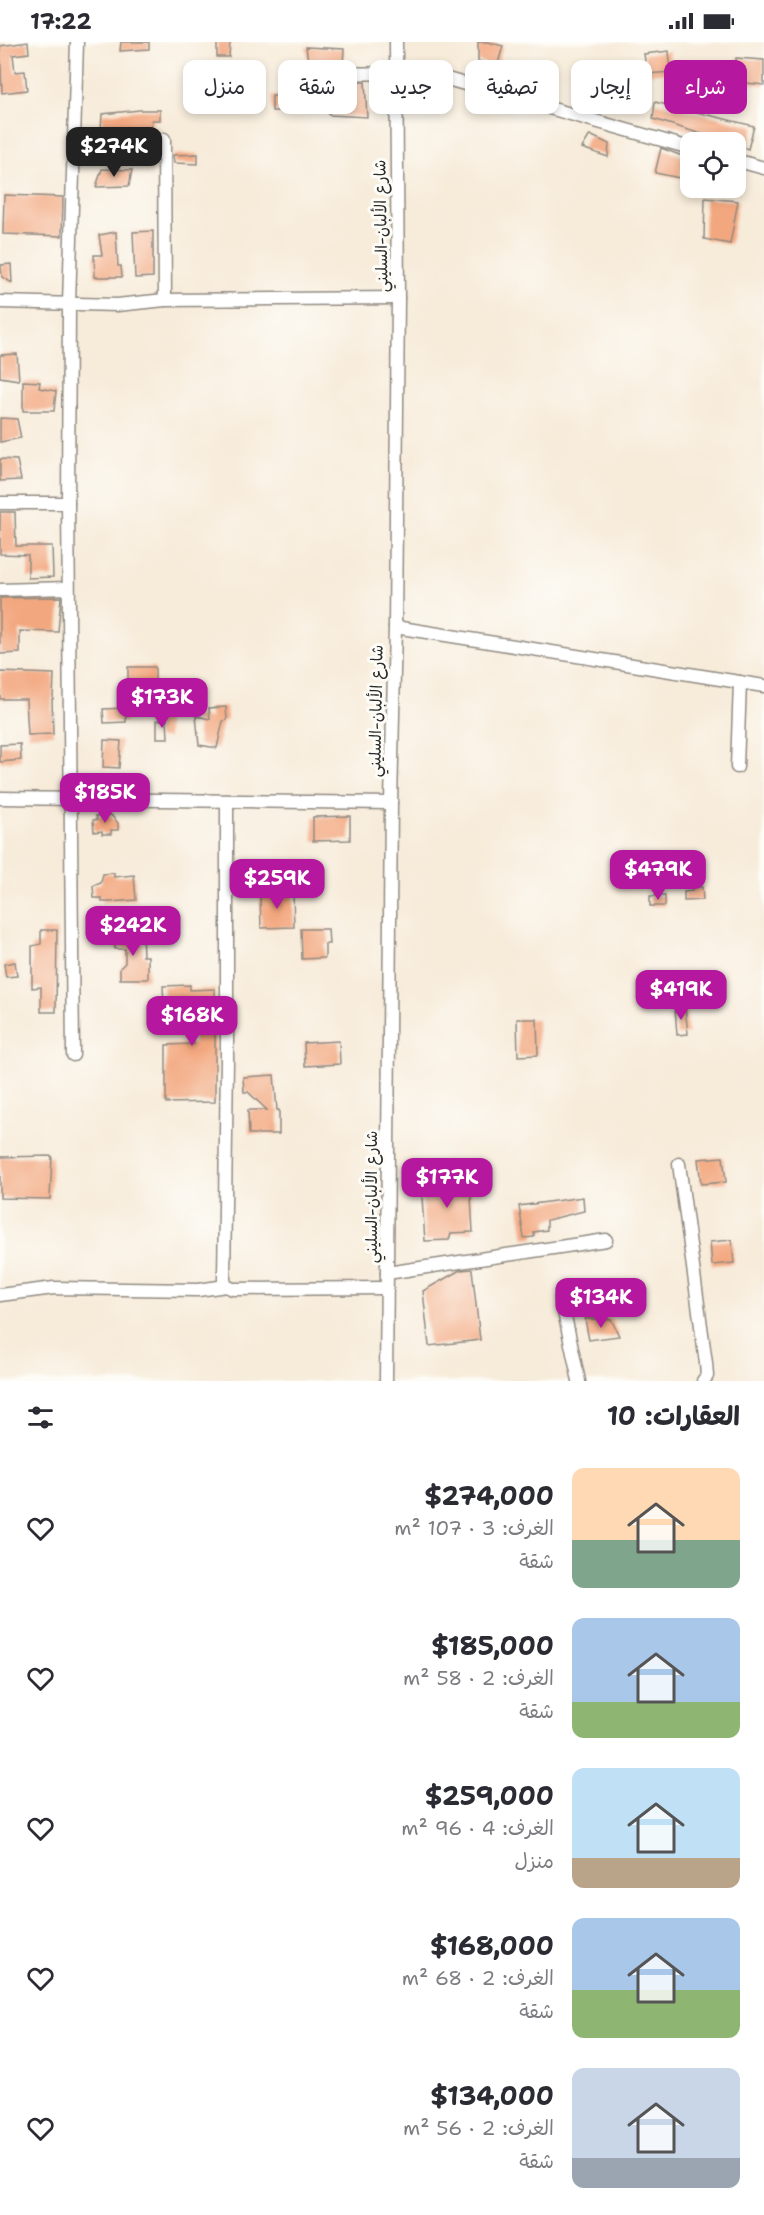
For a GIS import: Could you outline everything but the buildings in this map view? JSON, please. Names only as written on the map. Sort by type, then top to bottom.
[{"type":"street","points":[[73,1055],[68,503],[69,304],[77,42]]},
{"type":"street","name":"شارع الألبان-السليني","points":[[396,42],[396,60]]},
{"type":"street","points":[[453,81],[680,145]]},
{"type":"street","name":"شارع الألبان-السليني","points":[[386,1381],[398,298],[396,114]]},
{"type":"street","points":[[164,139],[165,300]]},
{"type":"street","points":[[746,163],[764,168]]},
{"type":"street","points":[[0,302],[117,305],[165,300],[398,298]]},
{"type":"street","points":[[0,503],[68,503]]},
{"type":"street","points":[[0,590],[68,588]]},
{"type":"street","points":[[395,627],[764,686]]},
{"type":"street","points":[[737,767],[740,682]]},
{"type":"street","points":[[0,798],[391,803]]},
{"type":"street","points":[[226,1286],[224,1280],[227,801]]},
{"type":"street","points":[[679,1164],[706,1363],[706,1376],[703,1381]]},
{"type":"street","points":[[387,1273],[606,1240]]},
{"type":"street","points":[[0,1295],[66,1287],[198,1290],[226,1286],[233,1289],[387,1288]]},
{"type":"street","points":[[561,1298],[579,1381]]}]
